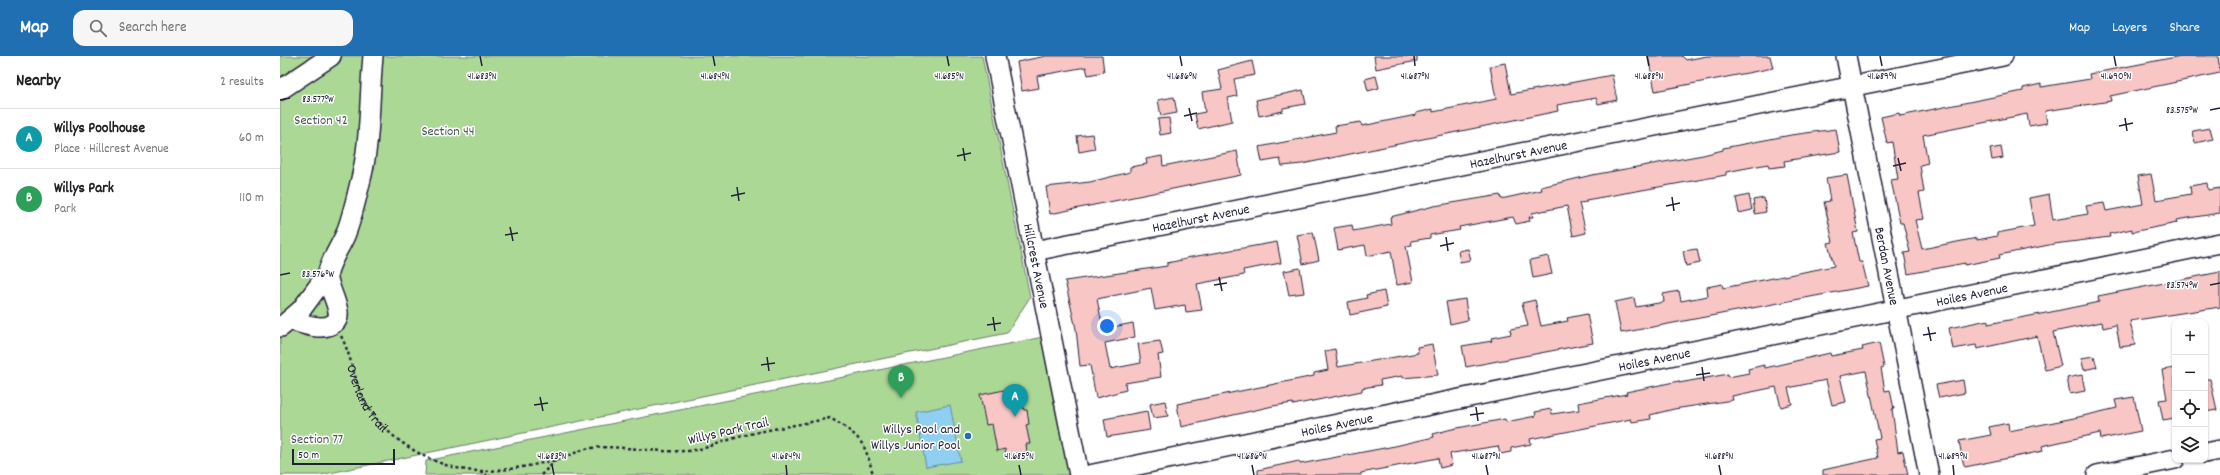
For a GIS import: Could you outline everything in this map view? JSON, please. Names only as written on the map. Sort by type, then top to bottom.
[{"type":"street","points":[[280,90],[331,56]]},
{"type":"street","points":[[285,324],[310,299],[328,273],[346,232],[363,171],[367,142],[373,56]]},
{"type":"street","name":"Hillcrest Avenue","points":[[995,56],[1079,475]]},
{"type":"street","name":"Berdan Avenue","points":[[1846,56],[1929,475]]},
{"type":"street","name":"Hazelhurst Avenue","points":[[1034,251],[2002,56]]},
{"type":"street","name":"Hoiles Avenue","points":[[1089,475],[2220,243]]},
{"type":"street","points":[[285,324],[317,327],[334,324],[339,318],[339,311],[329,286],[328,273]]},
{"type":"street","points":[[2208,452],[2220,450]]},
{"type":"street","points":[[2097,475],[2172,460]]},
{"type":"path","name":"Overland Trail","points":[[334,324],[344,341],[365,403],[382,424],[398,440],[425,457],[446,465],[478,471],[487,475]]},
{"type":"path","name":"Willys Park Trail","points":[[556,460],[589,448],[614,446],[665,451],[709,448],[736,438],[830,418],[851,431],[867,449],[873,475]]},
{"type":"path","name":"Overland Trail","points":[[478,471],[494,470],[556,460]]},
{"type":"path","points":[[541,475],[556,460]]},
{"type":"green space","points":[[280,56],[982,56],[1030,297],[1007,333],[320,475],[280,475]]},
{"type":"green space","points":[[1053,335],[1075,475],[425,475],[426,461]]},
{"type":"water","points":[[950,405],[961,461],[926,467],[916,412]]},
{"type":"building","points":[[1046,56],[1102,56],[1104,72],[1088,75],[1086,67],[1037,76],[1039,88],[1022,91],[1017,62]]},
{"type":"building","points":[[1374,56],[1417,56],[1417,61],[1376,69]]},
{"type":"building","points":[[1648,56],[1682,56],[1686,60],[1707,56],[1770,56],[1773,68],[1655,91]]},
{"type":"building","points":[[2181,56],[2218,56],[2220,73],[2110,96],[2111,101],[2045,111],[2047,123],[2029,126],[2027,114],[1923,135],[1928,163],[1920,165],[1924,192],[1919,193],[1924,219],[1915,220],[1922,249],[1977,238],[1977,240],[1997,236],[1997,233],[2034,226],[2029,198],[2049,194],[2053,220],[2088,214],[2086,206],[2104,203],[2106,211],[2143,204],[2138,176],[2151,174],[2156,200],[2191,194],[2190,186],[2207,183],[2208,190],[2220,188],[2220,213],[2176,220],[2177,223],[2132,232],[2132,229],[2109,234],[2110,237],[2054,244],[1999,255],[2000,258],[1908,274],[1904,253],[1910,252],[1903,223],[1900,223],[1891,180],[1898,179],[1892,142],[1887,143],[1881,117],[1899,113],[1900,116],[2023,91],[2023,88],[2041,84],[2041,87],[2090,79],[2089,74]]},
{"type":"building","points":[[1252,61],[1255,75],[1234,79],[1237,96],[1228,98],[1232,121],[1198,129],[1195,114],[1205,112],[1202,92],[1222,89],[1218,70]]},
{"type":"building","points":[[1505,63],[1511,94],[1612,75],[1617,100],[1598,104],[1596,98],[1557,105],[1558,111],[1302,164],[1282,166],[1280,159],[1262,162],[1259,147],[1336,132],[1335,126],[1361,122],[1362,126],[1416,115],[1416,113],[1433,109],[1433,112],[1496,99],[1490,66]]},
{"type":"building","points":[[1376,76],[1379,88],[1368,91],[1365,79]]},
{"type":"building","points":[[1303,90],[1306,104],[1283,108],[1283,111],[1259,116],[1256,100]]},
{"type":"building","points":[[1174,97],[1177,113],[1161,116],[1158,100]]},
{"type":"building","points":[[1169,118],[1171,133],[1160,135],[1158,119]]},
{"type":"building","points":[[2210,128],[2213,139],[2195,143],[2193,131]]},
{"type":"building","points":[[1836,129],[1840,152],[1784,161],[1785,166],[1769,168],[1768,164],[1726,172],[1726,175],[1586,200],[1587,202],[1579,203],[1586,233],[1573,236],[1567,206],[1532,213],[1533,217],[1529,217],[1530,221],[1516,224],[1513,217],[1459,227],[1460,230],[1430,235],[1430,238],[1411,241],[1412,245],[1406,246],[1413,282],[1397,285],[1391,251],[1367,256],[1365,245],[1338,250],[1334,228],[1352,225],[1353,231],[1391,224],[1390,217],[1434,206],[1500,195],[1501,199],[1542,190],[1541,187],[1592,175],[1703,155],[1723,150],[1723,148],[1791,135]]},
{"type":"building","points":[[1092,134],[1095,149],[1079,152],[1077,136]]},
{"type":"building","points":[[2001,147],[2003,158],[1992,160],[1990,149]]},
{"type":"building","points":[[1237,151],[1241,175],[1050,214],[1046,187],[1090,182],[1130,172],[1130,167],[1147,164],[1146,159],[1162,156],[1163,166]]},
{"type":"building","points":[[1847,175],[1858,232],[1853,233],[1859,262],[1862,262],[1868,286],[1621,333],[1615,302],[1634,298],[1636,307],[1664,302],[1663,294],[1679,291],[1681,301],[1708,296],[1707,287],[1722,284],[1723,288],[1834,266],[1828,243],[1833,242],[1824,202],[1830,201],[1826,178]]},
{"type":"building","points":[[1749,195],[1752,210],[1739,213],[1736,198]]},
{"type":"building","points":[[1764,198],[1766,212],[1755,214],[1753,200]]},
{"type":"building","points":[[1313,232],[1319,260],[1303,264],[1297,235]]},
{"type":"building","points":[[1277,242],[1281,263],[1243,270],[1244,275],[1197,284],[1202,310],[1186,312],[1185,305],[1155,310],[1151,288],[1097,299],[1103,329],[1133,323],[1135,337],[1105,343],[1110,369],[1141,363],[1138,344],[1160,341],[1163,354],[1158,355],[1161,377],[1125,383],[1126,390],[1096,398],[1090,365],[1080,366],[1076,329],[1065,281],[1167,266],[1167,263],[1186,258]]},
{"type":"building","points":[[1468,249],[1471,260],[1460,262],[1458,251]]},
{"type":"building","points":[[1697,249],[1700,263],[1686,266],[1683,251]]},
{"type":"building","points":[[1548,256],[1552,274],[1533,278],[1530,260]]},
{"type":"building","points":[[1300,268],[1304,293],[1289,295],[1284,271]]},
{"type":"building","points":[[2220,272],[2220,307],[2130,321],[2135,345],[2120,347],[2116,325],[2103,328],[2102,322],[2053,332],[2061,366],[2045,370],[2037,336],[1977,349],[1976,345],[1953,349],[1949,328],[1988,320],[1988,324],[2051,312],[2099,302],[2098,296]]},
{"type":"building","points":[[1384,291],[1387,307],[1350,315],[1348,302],[1367,298],[1366,295]]},
{"type":"building","points":[[1465,299],[1468,320],[1450,324],[1446,302]]},
{"type":"building","points":[[1535,300],[1541,326],[1568,321],[1567,318],[1587,314],[1593,343],[1466,367],[1462,346],[1492,341],[1491,338],[1511,334],[1510,329],[1528,326],[1522,303]]},
{"type":"building","points":[[1879,343],[1884,367],[1881,368],[1885,391],[1890,390],[1894,409],[1892,409],[1898,452],[1903,451],[1908,475],[1823,475],[1823,470],[1878,458],[1874,439],[1880,438],[1866,371],[1840,376],[1846,402],[1832,405],[1826,380],[1788,388],[1792,404],[1781,407],[1776,387],[1732,396],[1733,400],[1674,409],[1650,415],[1651,419],[1632,422],[1631,419],[1530,439],[1531,444],[1511,448],[1511,452],[1500,454],[1498,446],[1453,453],[1450,454],[1452,465],[1440,468],[1438,458],[1361,473],[1361,475],[1258,475],[1258,470],[1299,461],[1300,464],[1395,446],[1434,437],[1433,434],[1452,429],[1505,419],[1506,422],[1536,416],[1535,412],[1551,409],[1552,414],[1579,410],[1578,403],[1627,394],[1626,392],[1679,381],[1679,383],[1728,374],[1728,377],[1749,373],[1748,369],[1764,365],[1765,368],[1830,353],[1831,356],[1863,350],[1862,347]]},
{"type":"building","points":[[1432,344],[1438,375],[1402,378],[1402,376],[1380,380],[1381,385],[1362,388],[1362,391],[1293,405],[1293,403],[1273,406],[1181,427],[1177,404],[1314,376],[1314,373],[1328,370],[1325,351],[1335,349],[1338,367],[1418,353],[1417,347]]},
{"type":"building","points":[[2094,356],[2097,367],[2084,370],[2081,358]]},
{"type":"building","points":[[2172,368],[2172,418],[2163,420],[2159,400],[2167,399],[2162,370]]},
{"type":"building","points":[[2082,375],[2085,391],[2070,394],[2067,378]]},
{"type":"building","points":[[2208,379],[2210,379],[2217,410],[2208,412]]},
{"type":"building","points":[[1963,380],[1965,393],[1939,398],[1936,385]]},
{"type":"building","points":[[1019,387],[1024,410],[1027,410],[1029,424],[1026,425],[1030,444],[1026,444],[1027,452],[1006,456],[1005,449],[997,451],[992,424],[986,425],[980,395]]},
{"type":"building","points":[[2134,397],[2141,431],[2101,439],[2100,433],[2042,446],[2043,451],[1965,467],[1963,462],[1959,441],[1991,435],[1989,427],[2008,423],[2009,431],[2074,418],[2117,408],[2115,400]]},
{"type":"building","points":[[1165,401],[1168,416],[1153,418],[1150,404]]},
{"type":"building","points":[[1147,411],[1150,430],[1107,437],[1104,419]]},
{"type":"place","name":"Willys Park","points":[[901,398]]},
{"type":"place","name":"Willys Poolhouse","points":[[1015,417]]},
{"type":"place","name":"Willys Pool and Willys Junior Pool","points":[[968,436]]},
{"type":"park label","name":"Section 42","points":[[321,119]]},
{"type":"park label","name":"Section 44","points":[[448,130]]},
{"type":"park label","name":"Section 77","points":[[317,438]]}]
